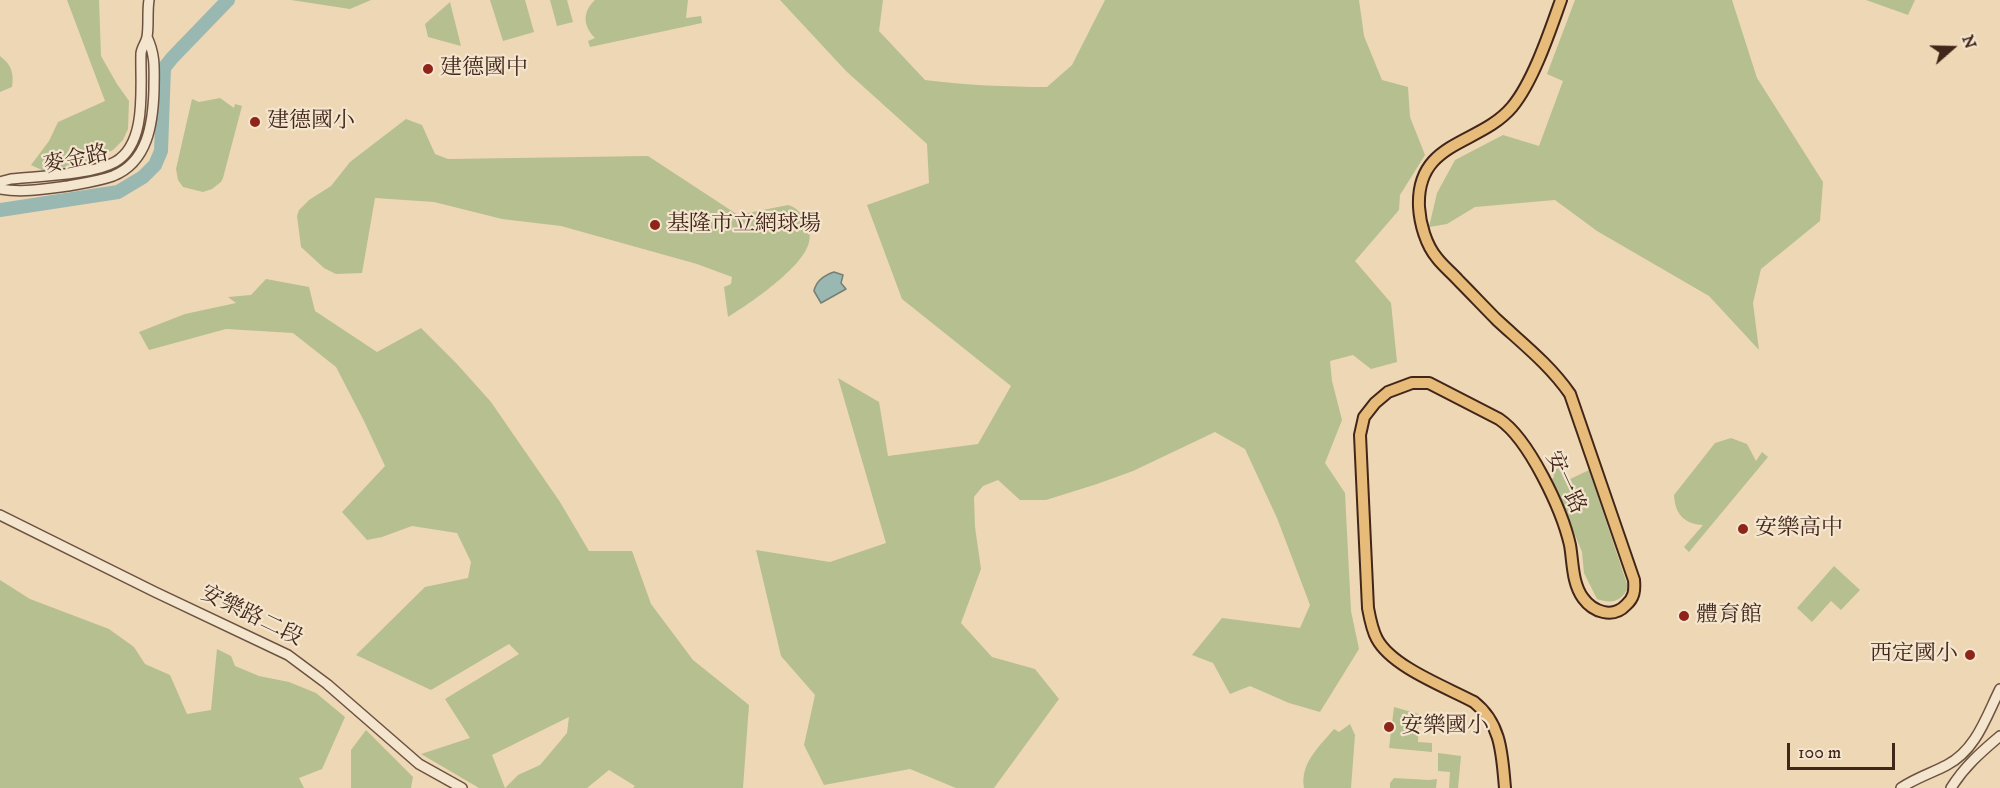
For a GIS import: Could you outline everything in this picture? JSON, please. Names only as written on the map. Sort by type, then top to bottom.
[{"type":"main road","name":"安一路","points":[[1505,788],[1500,741],[1494,726],[1482,709],[1474,702],[1398,662],[1383,648],[1375,634],[1370,618],[1368,597],[1360,435],[1364,417],[1375,403],[1388,392],[1420,382],[1429,383],[1509,425],[1522,441],[1563,523],[1577,587],[1583,598],[1597,610],[1611,613],[1623,608],[1631,599],[1635,590],[1634,580],[1570,394],[1555,373],[1437,259],[1422,224],[1419,200],[1422,181],[1431,163],[1446,149],[1490,126],[1512,106],[1548,39],[1561,0]]},
{"type":"street","name":"麥金路","points":[[0,182],[96,168],[115,162],[128,149],[136,136],[141,104],[141,51],[147,37],[149,0]]},
{"type":"street","name":"麥金路","points":[[0,189],[13,191],[57,188],[99,181],[126,169],[139,156],[151,132],[153,104],[154,52],[147,37]]},
{"type":"street","points":[[55,174],[57,188]]},
{"type":"street","name":"安樂路二段","points":[[0,515],[154,592],[288,655],[327,684],[420,764],[462,788]]},
{"type":"street","points":[[1901,788],[1959,758],[1970,747],[1979,732],[2000,689]]},
{"type":"street","points":[[1951,788],[1974,759],[2000,736]]},
{"type":"green space","points":[[67,0],[99,0],[101,56],[129,101],[128,129],[123,140],[113,150],[86,164],[44,171],[31,165],[49,141],[58,122],[105,101]]},
{"type":"green space","points":[[291,0],[371,0],[350,9]]},
{"type":"green space","points":[[490,0],[525,0],[534,32],[503,41]]},
{"type":"green space","points":[[550,0],[567,0],[573,22],[557,26]]},
{"type":"green space","points":[[595,0],[688,0],[686,18],[701,16],[702,23],[590,47],[588,41],[595,38],[586,24],[586,14]]},
{"type":"green space","points":[[780,0],[883,0],[879,31],[925,80],[1047,87],[1072,65],[1105,0],[1359,0],[1364,36],[1382,80],[1408,87],[1410,117],[1425,155],[1400,195],[1399,210],[1355,261],[1391,303],[1397,362],[1371,369],[1353,355],[1330,361],[1332,381],[1342,420],[1325,463],[1345,493],[1351,611],[1359,649],[1320,712],[1289,703],[1250,686],[1230,694],[1213,663],[1192,655],[1222,618],[1300,628],[1310,605],[1277,518],[1245,449],[1215,432],[1133,471],[1046,500],[1020,500],[998,480],[983,486],[974,497],[975,527],[981,569],[961,623],[992,657],[1035,669],[1059,699],[994,788],[956,788],[910,769],[824,785],[804,745],[815,695],[781,656],[756,550],[830,562],[886,543],[838,378],[879,402],[888,456],[978,444],[1011,386],[902,299],[867,205],[929,183],[927,144],[846,71]]},
{"type":"green space","points":[[1575,0],[1732,0],[1757,78],[1823,182],[1820,221],[1761,269],[1753,303],[1759,350],[1709,296],[1597,231],[1555,200],[1475,207],[1447,224],[1429,227],[1437,193],[1455,160],[1503,135],[1539,146],[1563,81],[1547,74]]},
{"type":"green space","points":[[1866,0],[1915,0],[1908,15]]},
{"type":"green space","points":[[450,2],[461,46],[428,37],[425,24]]},
{"type":"green space","points":[[0,56],[10,66],[13,78],[12,87],[0,92]]},
{"type":"green space","points":[[220,98],[234,108],[235,104],[242,106],[223,178],[212,189],[203,192],[183,187],[178,180],[176,169],[192,99],[199,102]]},
{"type":"green space","points":[[406,119],[422,125],[435,154],[448,159],[648,156],[738,215],[788,205],[793,207],[808,225],[809,242],[805,252],[787,273],[762,294],[728,317],[724,287],[731,284],[732,277],[697,264],[561,226],[502,219],[434,202],[375,198],[362,273],[336,274],[324,268],[301,247],[297,216],[299,210],[309,200],[331,186],[350,162]]},
{"type":"green space","points":[[266,279],[309,287],[315,311],[377,352],[421,328],[457,364],[491,402],[560,502],[589,551],[632,551],[651,604],[693,660],[749,705],[743,788],[633,788],[635,786],[609,770],[587,788],[505,788],[479,788],[421,754],[470,738],[445,699],[519,654],[509,644],[431,690],[356,655],[425,587],[468,578],[471,562],[457,533],[412,526],[367,540],[342,512],[385,466],[336,367],[293,333],[226,329],[149,350],[139,332],[185,314],[236,303],[228,297],[251,295]],"holes":[[[569,717],[567,733],[540,765],[518,775],[505,788],[492,755]]]},
{"type":"green space","points":[[1731,438],[1747,444],[1756,461],[1762,452],[1768,457],[1689,552],[1684,547],[1703,525],[1691,523],[1682,517],[1676,508],[1674,495],[1715,443]]},
{"type":"green space","points":[[1560,468],[1566,481],[1589,470],[1628,587],[1619,599],[1607,601],[1597,599],[1584,573],[1582,552],[1552,479],[1554,477],[1552,470]]},
{"type":"green space","points":[[1834,566],[1860,590],[1841,610],[1831,601],[1812,622],[1797,608]]},
{"type":"green space","points":[[0,580],[30,599],[109,629],[134,647],[145,664],[170,675],[187,714],[211,710],[217,649],[231,656],[235,666],[259,676],[289,682],[316,693],[345,717],[322,769],[299,778],[304,788],[0,788]]},
{"type":"green space","points":[[1394,707],[1419,714],[1418,742],[1432,743],[1432,752],[1389,748]]},
{"type":"green space","points":[[1350,724],[1355,735],[1351,788],[1304,788],[1305,771],[1317,749],[1334,729],[1339,732]]},
{"type":"green space","points":[[366,730],[413,777],[411,788],[351,788],[351,750]]},
{"type":"green space","points":[[1438,753],[1461,756],[1458,788],[1449,788],[1450,772],[1438,771]]},
{"type":"green space","points":[[1394,778],[1437,779],[1436,788],[1390,788],[1390,783]]},
{"type":"water","points":[[834,272],[843,275],[841,283],[846,289],[821,303],[814,291],[815,287],[821,279]]},
{"type":"waterway","points":[[0,210],[118,192],[143,177],[155,165],[161,151],[164,68],[228,0]]},
{"type":"place","name":"建德國中","points":[[428,69]]},
{"type":"place","name":"建德國小","points":[[255,122]]},
{"type":"place","name":"基隆市立網球場","points":[[655,225]]},
{"type":"place","name":"安樂高中","points":[[1743,529]]},
{"type":"place","name":"體育館","points":[[1684,616]]},
{"type":"place","name":"西定國小","points":[[1970,655]]},
{"type":"place","name":"安樂國小","points":[[1389,727]]}]
